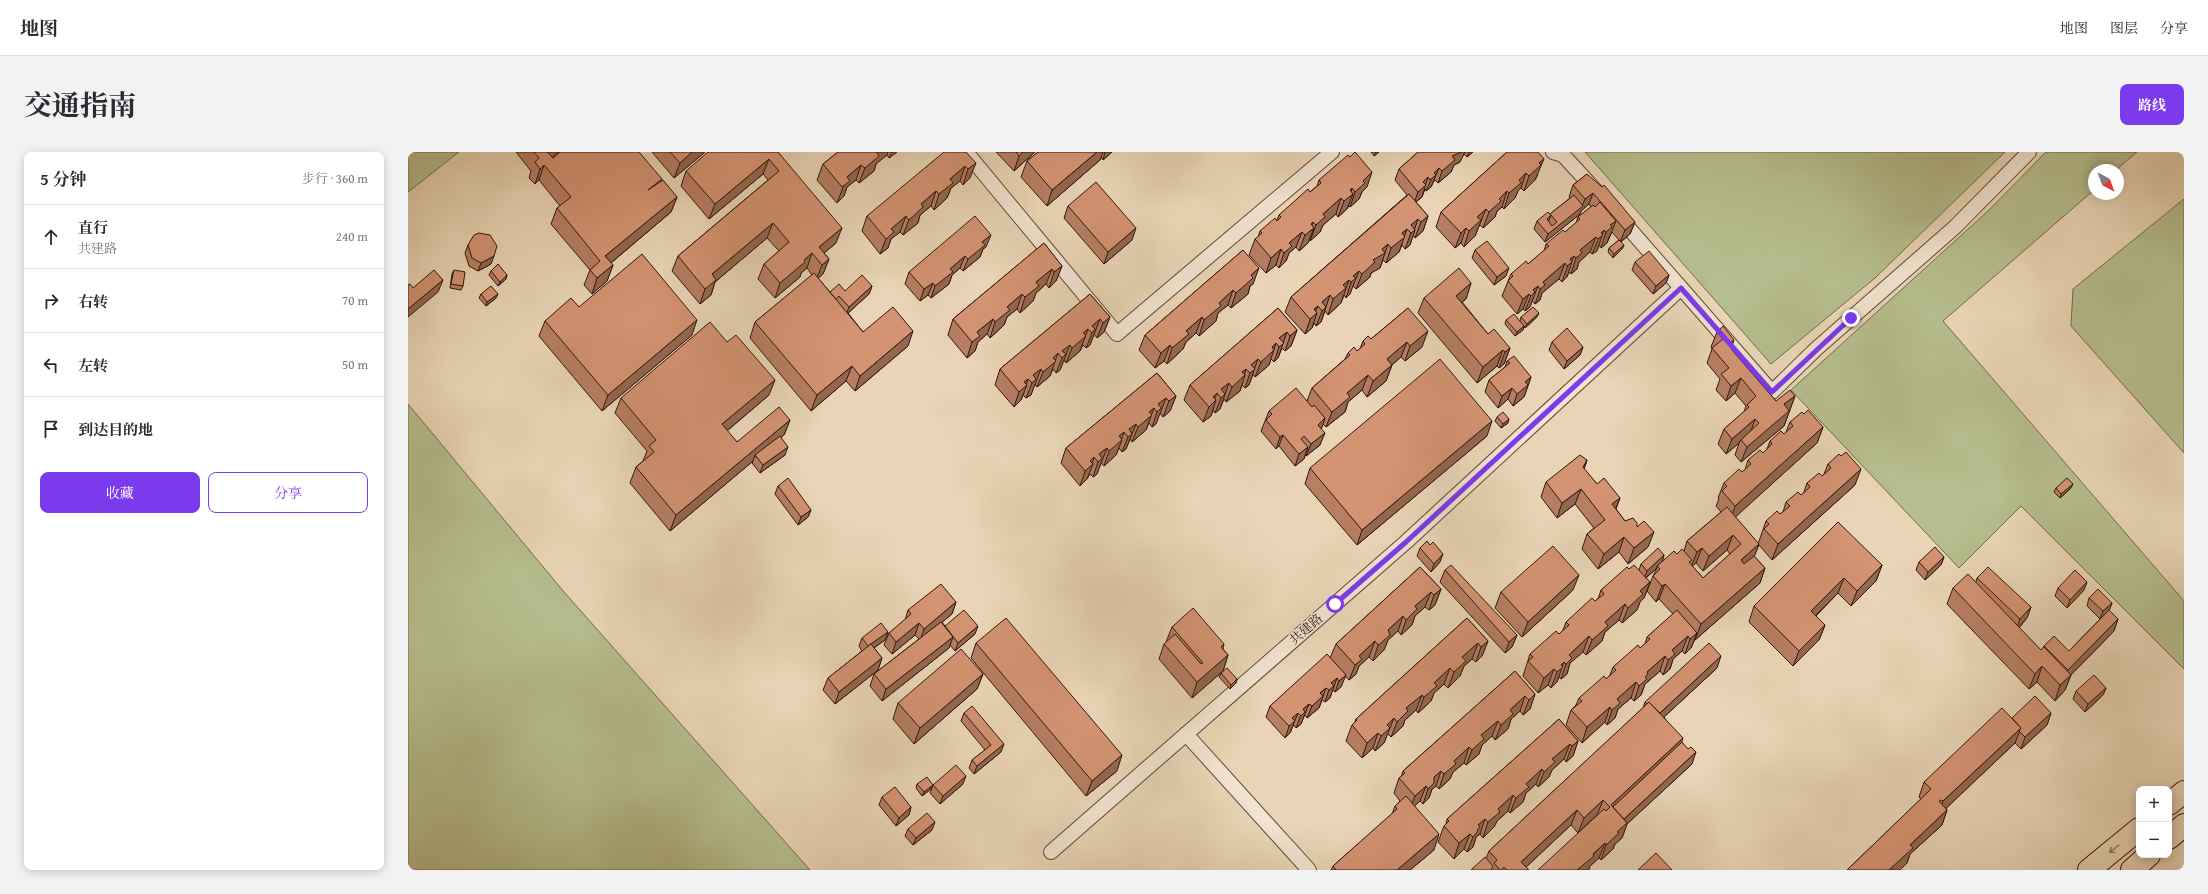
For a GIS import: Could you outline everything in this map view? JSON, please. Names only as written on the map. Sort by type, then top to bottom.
[{"type":"highway","points":[[2172,802],[2184,792]]},
{"type":"highway","points":[[2172,835],[2184,825]]},
{"type":"highway","points":[[2089,870],[2136,831]]},
{"type":"highway","points":[[2132,870],[2146,858]]},
{"type":"street","points":[[966,152],[1117,334],[1332,152]]},
{"type":"street","points":[[1553,152],[1564,155],[1772,392],[1816,349],[1955,227],[2029,152]]},
{"type":"street","name":"共建路","points":[[1051,852],[1406,542],[1681,288]]},
{"type":"street","points":[[1186,734],[1309,870]]},
{"type":"green space","points":[[408,152],[459,152],[408,192]]},
{"type":"green space","points":[[1585,152],[2005,152],[1875,278],[1771,364]]},
{"type":"green space","points":[[2046,152],[2137,152],[2123,164],[2088,164],[2088,195],[1943,321],[2184,601],[2184,669],[2021,506],[1959,568],[1791,390],[1988,211]]},
{"type":"green space","points":[[2184,199],[2184,453],[2071,326],[2073,289]]},
{"type":"green space","points":[[408,404],[564,592],[810,870],[408,870]]},
{"type":"building","points":[[534,152],[547,152],[553,158],[560,152],[639,152],[662,179],[648,190],[663,180],[677,197],[605,256],[613,265],[597,278],[590,270],[600,261],[557,208],[571,197],[544,165],[540,169],[535,162],[539,158]]},
{"type":"building","points":[[670,152],[692,152],[680,163]]},
{"type":"building","points":[[708,152],[778,152],[842,228],[819,247],[829,259],[822,265],[812,253],[804,260],[805,262],[780,283],[764,264],[789,242],[773,223],[712,274],[716,280],[705,289],[678,256],[779,171],[769,159],[715,204],[686,171]]},
{"type":"building","points":[[838,152],[877,152],[879,156],[865,168],[861,165],[847,177],[850,181],[842,187],[823,164]]},
{"type":"building","points":[[944,152],[966,152],[976,163],[968,169],[965,166],[950,179],[953,183],[939,194],[936,191],[921,204],[923,207],[909,220],[906,216],[891,229],[894,232],[886,239],[867,216]]},
{"type":"building","points":[[1016,152],[1023,152],[1019,156]]},
{"type":"building","points":[[1038,152],[1097,152],[1052,190],[1027,161]]},
{"type":"building","points":[[1355,152],[1372,172],[1363,181],[1365,183],[1355,192],[1352,188],[1350,190],[1353,194],[1344,201],[1341,198],[1323,214],[1325,217],[1316,225],[1313,222],[1311,224],[1314,228],[1305,235],[1302,232],[1289,243],[1292,246],[1284,253],[1281,249],[1271,258],[1255,239],[1262,233],[1260,231],[1275,218],[1277,221],[1281,217],[1279,215],[1308,189],[1310,192],[1321,183],[1319,180],[1348,155],[1350,157]]},
{"type":"building","points":[[1418,152],[1461,152],[1452,156],[1455,160],[1442,171],[1439,168],[1434,173],[1436,175],[1430,180],[1428,177],[1423,182],[1426,185],[1418,192],[1399,169]]},
{"type":"building","points":[[1507,152],[1538,152],[1544,159],[1539,163],[1541,165],[1529,176],[1526,173],[1519,180],[1521,183],[1509,193],[1507,191],[1499,199],[1501,201],[1489,212],[1486,209],[1477,217],[1481,220],[1469,231],[1466,228],[1461,233],[1441,212]]},
{"type":"building","points":[[1587,174],[1602,187],[1604,185],[1635,222],[1625,230],[1593,193],[1585,199],[1573,185]]},
{"type":"building","points":[[1096,182],[1136,228],[1108,252],[1068,206]]},
{"type":"building","points":[[1409,194],[1428,216],[1421,222],[1418,219],[1411,225],[1415,230],[1411,233],[1407,229],[1402,233],[1405,237],[1391,248],[1388,244],[1382,249],[1385,253],[1373,260],[1375,262],[1362,274],[1359,271],[1353,276],[1356,278],[1351,282],[1349,280],[1343,285],[1346,288],[1333,299],[1330,295],[1322,302],[1326,307],[1322,311],[1318,306],[1314,309],[1317,313],[1310,319],[1291,297]]},
{"type":"building","points":[[1574,195],[1583,206],[1548,234],[1537,221],[1548,212],[1550,214]],"holes":[[[1551,215],[1557,222],[1552,226],[1547,219]]]},
{"type":"building","points":[[1600,202],[1616,221],[1610,225],[1612,227],[1606,232],[1604,230],[1601,233],[1603,235],[1598,239],[1596,237],[1580,250],[1582,253],[1576,258],[1574,256],[1570,259],[1572,262],[1567,266],[1565,263],[1543,282],[1545,285],[1540,289],[1538,286],[1533,290],[1535,292],[1531,296],[1529,294],[1523,299],[1508,281],[1513,276],[1511,274],[1526,261],[1528,264],[1549,246],[1546,244],[1563,230],[1565,232],[1580,219],[1578,217],[1593,205],[1595,207]]},
{"type":"building","points":[[975,216],[991,235],[982,242],[985,245],[968,259],[965,256],[950,269],[953,272],[935,286],[933,283],[924,289],[909,272]]},
{"type":"building","points":[[479,233],[490,235],[497,246],[494,256],[481,263],[472,258],[468,245],[474,235]]},
{"type":"building","points":[[1619,240],[1624,245],[1614,254],[1609,248]]},
{"type":"building","points":[[1487,241],[1509,268],[1497,277],[1475,250]]},
{"type":"building","points":[[1044,243],[1062,266],[1054,272],[1052,269],[1036,282],[1039,286],[1025,297],[1022,294],[1007,307],[1010,310],[995,322],[993,319],[977,332],[980,336],[972,342],[953,319]]},
{"type":"building","points":[[1243,250],[1259,268],[1251,275],[1253,278],[1236,293],[1233,290],[1219,303],[1221,306],[1204,320],[1202,317],[1186,331],[1189,334],[1172,348],[1170,345],[1161,353],[1145,335]]},
{"type":"building","points":[[1649,251],[1669,275],[1656,286],[1635,262]]},
{"type":"building","points":[[642,254],[697,320],[608,395],[545,321],[571,298],[579,307]]},
{"type":"building","points":[[498,264],[507,275],[500,282],[491,271]]},
{"type":"building","points":[[1459,268],[1471,283],[1456,296],[1488,334],[1494,329],[1510,348],[1505,352],[1503,350],[1483,367],[1424,298]]},
{"type":"building","points":[[434,270],[443,280],[408,309],[408,285],[410,284],[413,288]]},
{"type":"building","points":[[454,270],[465,272],[463,286],[451,284]]},
{"type":"building","points":[[814,273],[863,332],[893,307],[913,331],[860,376],[852,366],[817,395],[755,322]]},
{"type":"building","points":[[862,275],[872,286],[849,307],[839,296],[836,299],[830,292],[839,284],[845,291]]},
{"type":"building","points":[[491,286],[498,294],[487,302],[481,294]]},
{"type":"building","points":[[1090,294],[1110,317],[1103,323],[1100,319],[1092,326],[1095,329],[1092,333],[1088,329],[1083,333],[1086,336],[1072,348],[1070,345],[1062,351],[1066,354],[1062,358],[1058,353],[1053,358],[1056,361],[1043,372],[1041,369],[1033,375],[1036,379],[1032,383],[1028,379],[1024,382],[1027,385],[1019,392],[1000,369]]},
{"type":"building","points":[[1533,307],[1539,313],[1527,324],[1521,317]]},
{"type":"building","points":[[1278,308],[1297,330],[1290,336],[1287,332],[1279,338],[1284,343],[1279,347],[1276,343],[1272,347],[1274,350],[1261,362],[1258,359],[1251,365],[1255,369],[1250,373],[1246,369],[1242,372],[1245,375],[1232,387],[1229,383],[1221,389],[1225,394],[1221,398],[1217,393],[1213,397],[1216,400],[1209,407],[1190,385]]},
{"type":"building","points":[[1408,308],[1428,331],[1410,346],[1407,342],[1387,359],[1392,365],[1373,381],[1368,375],[1347,393],[1350,397],[1332,412],[1312,388],[1350,355],[1348,353],[1354,347],[1357,351],[1365,344],[1363,341],[1368,336],[1371,339]]},
{"type":"building","points":[[1514,314],[1524,326],[1517,332],[1506,320]]},
{"type":"building","points":[[710,322],[727,342],[736,335],[775,380],[722,424],[737,442],[779,407],[790,420],[676,515],[636,467],[654,452],[649,446],[656,440],[621,398]]},
{"type":"building","points":[[1723,326],[1734,340],[1730,343],[1732,350],[1776,401],[1790,390],[1795,396],[1784,404],[1789,411],[1747,447],[1741,440],[1759,423],[1755,419],[1732,439],[1724,429],[1749,407],[1747,405],[1756,396],[1741,378],[1731,386],[1721,374],[1729,368],[1712,348],[1723,339],[1717,332]]},
{"type":"building","points":[[1567,328],[1583,347],[1567,361],[1552,342]]},
{"type":"building","points":[[1514,356],[1531,377],[1525,382],[1528,385],[1517,394],[1512,388],[1502,396],[1489,380],[1510,363],[1507,361]]},
{"type":"building","points":[[1440,359],[1492,421],[1362,530],[1310,468]]},
{"type":"building","points":[[1157,373],[1176,396],[1169,401],[1166,398],[1158,404],[1161,408],[1157,412],[1154,408],[1149,412],[1152,415],[1138,427],[1136,424],[1129,429],[1132,434],[1128,437],[1124,432],[1119,436],[1122,440],[1109,451],[1107,448],[1099,454],[1102,458],[1098,462],[1094,457],[1090,461],[1093,464],[1085,471],[1066,448]]},
{"type":"building","points":[[1296,388],[1312,407],[1314,405],[1325,418],[1318,425],[1325,433],[1311,444],[1304,436],[1301,439],[1308,447],[1299,454],[1283,435],[1280,437],[1266,420],[1272,414],[1269,411]]},
{"type":"building","points":[[1808,410],[1823,427],[1735,506],[1722,491],[1727,486],[1724,483],[1739,469],[1742,472],[1751,464],[1748,460],[1760,450],[1763,453],[1772,444],[1770,441],[1781,431],[1784,434],[1793,426],[1790,422],[1802,412],[1804,414]]},
{"type":"building","points":[[1503,412],[1509,419],[1503,424],[1497,417]]},
{"type":"building","points":[[780,436],[788,447],[763,465],[755,455]]},
{"type":"building","points":[[1846,452],[1861,469],[1778,544],[1764,529],[1769,524],[1766,521],[1777,511],[1780,514],[1790,506],[1786,502],[1798,492],[1801,495],[1810,487],[1807,483],[1819,473],[1822,476],[1831,468],[1828,464],[1839,454],[1841,456]]},
{"type":"building","points":[[1580,455],[1587,460],[1583,467],[1597,484],[1604,478],[1620,498],[1612,504],[1625,521],[1633,518],[1637,523],[1637,527],[1644,521],[1654,532],[1634,548],[1624,537],[1604,554],[1587,534],[1605,520],[1581,489],[1562,503],[1546,482]]},
{"type":"building","points":[[788,478],[811,510],[801,517],[778,486]]},
{"type":"building","points":[[2067,478],[2073,484],[2061,494],[2056,488]]},
{"type":"building","points":[[1727,507],[1759,544],[1741,560],[1744,564],[1754,556],[1765,568],[1701,624],[1665,584],[1662,586],[1653,576],[1660,569],[1657,566],[1674,551],[1677,554],[1682,549],[1692,560],[1689,562],[1703,578],[1741,544],[1733,535],[1709,556],[1702,548],[1697,552],[1687,541]]},
{"type":"building","points":[[1838,522],[1882,565],[1857,591],[1844,578],[1811,611],[1825,625],[1799,651],[1754,606]]},
{"type":"building","points":[[1427,541],[1430,545],[1433,542],[1443,554],[1434,564],[1420,548]]},
{"type":"building","points":[[1553,546],[1579,575],[1528,622],[1501,592]]},
{"type":"building","points":[[1935,547],[1944,557],[1928,572],[1919,562]]},
{"type":"building","points":[[1658,548],[1664,555],[1647,571],[1641,564]]},
{"type":"building","points":[[1451,565],[1517,635],[1509,642],[1445,570]]},
{"type":"building","points":[[1634,565],[1650,582],[1640,591],[1643,594],[1628,608],[1625,604],[1605,622],[1608,626],[1592,640],[1589,636],[1569,655],[1572,658],[1566,664],[1564,662],[1561,665],[1563,667],[1557,672],[1554,669],[1544,678],[1528,661],[1533,657],[1530,654],[1556,631],[1559,634],[1569,625],[1566,622],[1592,598],[1595,601],[1604,594],[1601,590],[1627,567],[1629,569]]},
{"type":"building","points":[[1420,567],[1441,589],[1434,595],[1431,592],[1415,606],[1417,609],[1406,620],[1403,616],[1388,630],[1390,635],[1378,645],[1375,641],[1359,656],[1362,659],[1355,665],[1336,644]]},
{"type":"building","points":[[1988,567],[2031,607],[2020,619],[1977,578]]},
{"type":"building","points":[[2075,570],[2087,582],[2070,600],[2058,588]]},
{"type":"building","points":[[1968,574],[2041,650],[2044,647],[2071,675],[2060,685],[2042,666],[2035,674],[1953,588]]},
{"type":"building","points":[[941,584],[956,602],[924,629],[919,623],[896,642],[889,633],[911,614],[908,610]]},
{"type":"building","points":[[2098,589],[2112,603],[2103,611],[2089,598]]},
{"type":"building","points":[[1193,608],[1224,644],[1221,647],[1228,655],[1197,682],[1164,644],[1175,634],[1201,664],[1203,663],[1172,627]]},
{"type":"building","points":[[964,610],[978,626],[958,643],[945,626]]},
{"type":"building","points":[[1677,610],[1697,633],[1690,639],[1688,636],[1672,650],[1675,654],[1668,660],[1665,656],[1647,672],[1648,674],[1645,677],[1647,679],[1639,686],[1636,682],[1617,699],[1620,703],[1612,710],[1610,707],[1587,727],[1571,710],[1582,701],[1579,698],[1604,676],[1606,679],[1616,670],[1613,667],[1638,645],[1640,648],[1650,639],[1647,637]]},
{"type":"building","points":[[2109,610],[2118,619],[2068,670],[2044,646],[2054,636],[2069,651]]},
{"type":"building","points":[[1006,618],[1122,755],[1092,781],[976,643]]},
{"type":"building","points":[[1467,618],[1488,641],[1481,647],[1478,643],[1462,657],[1466,661],[1454,672],[1450,668],[1434,683],[1437,686],[1424,697],[1422,695],[1406,708],[1408,711],[1397,722],[1394,718],[1387,725],[1390,728],[1381,736],[1378,733],[1367,743],[1352,725],[1357,720],[1356,719]]},
{"type":"building","points":[[941,622],[953,637],[886,689],[874,674]]},
{"type":"building","points":[[881,623],[888,632],[868,646],[862,638]]},
{"type":"building","points":[[1709,643],[1721,656],[1660,713],[1649,702],[1647,704],[1645,702]]},
{"type":"building","points":[[871,644],[882,658],[839,692],[828,678]]},
{"type":"building","points":[[961,649],[983,674],[920,728],[898,703]]},
{"type":"building","points":[[1327,654],[1346,675],[1339,681],[1337,678],[1331,683],[1334,686],[1329,690],[1326,688],[1320,693],[1323,696],[1312,706],[1309,704],[1303,709],[1305,712],[1301,716],[1298,713],[1292,718],[1295,721],[1289,726],[1270,706]]},
{"type":"building","points":[[1227,668],[1237,679],[1231,685],[1221,673]]},
{"type":"building","points":[[1515,671],[1535,694],[1529,700],[1525,696],[1510,710],[1513,714],[1501,725],[1498,721],[1481,735],[1484,739],[1472,750],[1469,747],[1454,761],[1456,764],[1444,774],[1441,771],[1434,777],[1434,783],[1428,789],[1426,786],[1415,796],[1399,778],[1405,773],[1403,771]]},
{"type":"building","points":[[2094,675],[2106,688],[2088,704],[2076,691]]},
{"type":"building","points":[[2035,696],[2051,713],[2025,737],[2019,731],[2021,728],[2012,718]]},
{"type":"building","points":[[1649,702],[1683,738],[1611,805],[1627,823],[1617,832],[1619,833],[1606,845],[1605,843],[1593,854],[1594,856],[1577,870],[1538,870],[1604,809],[1606,811],[1610,807],[1603,800],[1584,818],[1577,810],[1521,862],[1529,870],[1507,870],[1504,867],[1500,870],[1494,863],[1497,860],[1489,851]]},
{"type":"building","points":[[972,706],[1004,744],[977,766],[972,760],[991,745],[964,713]]},
{"type":"building","points":[[2002,708],[2021,728],[1943,801],[1939,801],[1947,810],[1910,845],[1913,848],[1889,870],[1847,870],[1931,789],[1924,782]]},
{"type":"building","points":[[1559,719],[1578,741],[1572,746],[1570,744],[1552,759],[1555,762],[1544,772],[1542,769],[1526,784],[1529,787],[1516,798],[1513,795],[1498,809],[1500,812],[1488,822],[1485,819],[1478,825],[1480,827],[1473,837],[1470,834],[1459,843],[1444,826],[1449,821],[1447,819]]},
{"type":"building","points":[[1682,742],[1688,749],[1691,747],[1696,752],[1624,819],[1613,807]]},
{"type":"building","points":[[956,765],[966,776],[943,796],[933,785]]},
{"type":"building","points":[[927,777],[933,785],[924,792],[917,784]]},
{"type":"building","points":[[895,787],[911,807],[899,818],[882,797]]},
{"type":"building","points":[[1406,796],[1439,834],[1397,870],[1336,870],[1333,866],[1397,809],[1395,806]]},
{"type":"building","points":[[927,813],[935,822],[916,838],[908,829]]},
{"type":"building","points":[[1656,853],[1672,870],[1638,870]]},
{"type":"building","points":[[1485,857],[1493,866],[1491,870],[1471,870]]},
{"type":"route","points":[[1335,604],[1406,542],[1681,288],[1772,392],[1816,349],[1851,318]]}]
